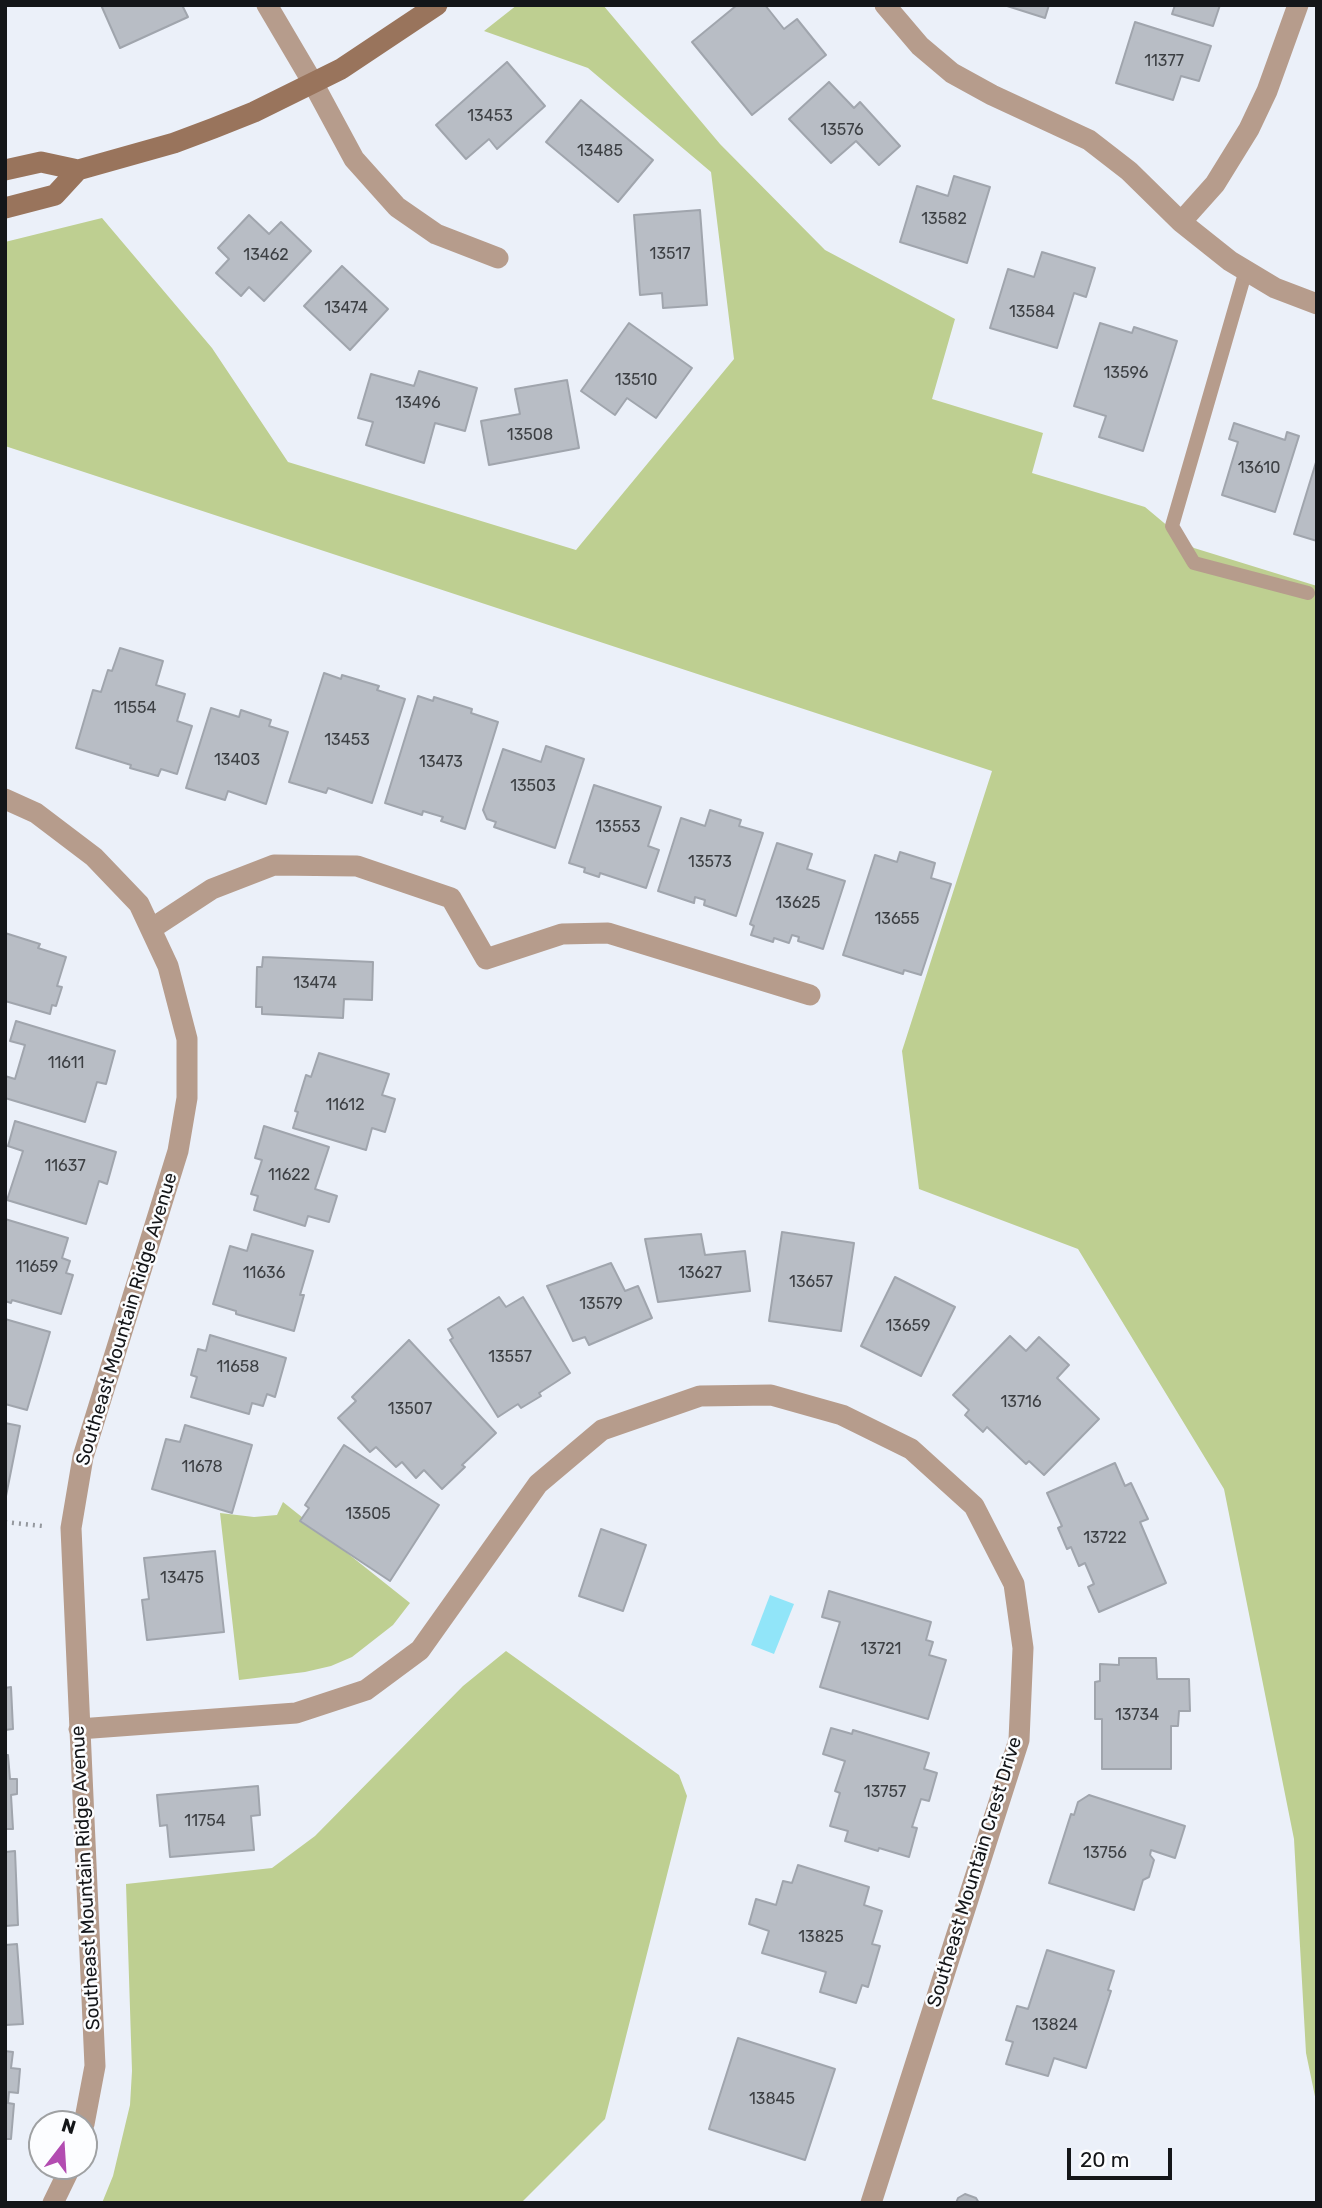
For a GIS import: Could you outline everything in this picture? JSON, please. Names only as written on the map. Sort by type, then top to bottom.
[{"type":"street","points":[[267,5],[354,159],[397,207],[436,234],[498,258]]},
{"type":"street","points":[[5,170],[41,162],[78,170],[174,143],[214,128],[313,83],[382,43],[437,5]]},
{"type":"street","points":[[885,5],[920,46],[952,73],[992,96],[1089,140],[1129,172],[1181,222],[1230,261],[1275,288],[1317,304]]},
{"type":"street","points":[[1181,222],[1214,184],[1249,129],[1267,91],[1298,5]]},
{"type":"street","points":[[5,208],[55,195],[78,170]]},
{"type":"street","name":"Southeast Mountain Ridge Avenue","points":[[5,799],[36,813],[94,857],[139,904],[168,966],[187,1039],[187,1098],[178,1151],[83,1457],[71,1528],[95,2066],[87,2110]]},
{"type":"street","points":[[151,929],[212,888],[274,865],[357,866],[451,898],[486,959],[562,934],[608,933],[810,995]]},
{"type":"street","name":"Southeast Mountain Crest Drive","points":[[79,1730],[296,1713],[366,1690],[420,1650],[538,1484],[602,1430],[700,1395],[771,1395],[842,1415],[911,1449],[974,1506],[1014,1584],[1023,1648],[1020,1727],[1019,1740],[871,2203]]},
{"type":"street","points":[[53,2203],[64,2180]]},
{"type":"lane","points":[[1246,270],[1172,526],[1194,563],[1308,593]]},
{"type":"path","points":[[5,1522],[71,1528]]},
{"type":"green space","points":[[517,5],[603,5],[720,144],[825,250],[955,319],[932,399],[1043,433],[1032,473],[1145,507],[1194,548],[1317,586],[1317,2106],[1306,2053],[1294,1839],[1224,1489],[1078,1249],[919,1189],[902,1051],[992,771],[5,446],[5,242],[102,218],[212,348],[288,462],[576,550],[734,359],[711,172],[588,68],[484,31]]},
{"type":"green space","points":[[283,1502],[410,1603],[393,1625],[352,1657],[331,1666],[305,1672],[239,1680],[220,1513],[254,1517],[277,1515]]},
{"type":"green space","points":[[506,1651],[679,1775],[687,1796],[605,2119],[521,2203],[102,2203],[113,2176],[130,2105],[132,2071],[126,1884],[272,1868],[315,1836],[463,1686]]},
{"type":"water","points":[[770,1595],[794,1604],[774,1654],[751,1645]]},
{"type":"building","points":[[101,5],[182,5],[188,17],[120,48]]},
{"type":"building","points":[[737,5],[765,5],[784,29],[797,19],[826,55],[752,115],[692,42]]},
{"type":"building","points":[[1004,5],[1049,5],[1045,18]]},
{"type":"building","points":[[1175,5],[1220,5],[1213,26],[1172,14]]},
{"type":"building","points":[[1135,22],[1211,46],[1199,81],[1181,76],[1173,100],[1116,83]]},
{"type":"building","points":[[507,62],[545,106],[497,149],[489,139],[466,159],[436,125]]},
{"type":"building","points":[[829,82],[854,108],[860,102],[900,146],[879,165],[856,141],[831,163],[789,119]]},
{"type":"building","points":[[581,100],[653,160],[618,202],[546,142]]},
{"type":"building","points":[[954,176],[990,187],[967,263],[900,242],[917,186],[948,196]]},
{"type":"building","points":[[700,210],[707,305],[663,308],[662,293],[640,295],[634,215]]},
{"type":"building","points":[[249,215],[269,234],[281,222],[311,251],[264,301],[249,287],[241,296],[216,273],[229,259],[218,248]]},
{"type":"building","points":[[1042,252],[1095,268],[1086,297],[1074,293],[1057,348],[990,328],[1008,269],[1034,277]]},
{"type":"building","points":[[342,266],[388,309],[350,350],[304,306]]},
{"type":"building","points":[[629,323],[692,368],[656,418],[627,398],[615,415],[581,391]]},
{"type":"building","points":[[1100,323],[1132,333],[1134,327],[1177,341],[1143,451],[1099,437],[1106,416],[1074,406]]},
{"type":"building","points":[[419,371],[477,388],[465,431],[435,423],[424,463],[366,445],[373,422],[358,418],[371,374],[414,386]]},
{"type":"building","points":[[567,380],[579,448],[489,465],[481,421],[520,414],[515,389]]},
{"type":"building","points":[[1234,423],[1285,440],[1287,432],[1299,436],[1275,512],[1222,495],[1238,442],[1229,439]]},
{"type":"building","points":[[1317,459],[1317,541],[1294,534]]},
{"type":"building","points":[[120,648],[163,661],[156,685],[185,694],[177,721],[192,726],[177,774],[161,769],[158,776],[76,748],[93,690],[101,692],[108,670],[112,671]]},
{"type":"building","points":[[324,673],[341,679],[342,675],[379,686],[377,690],[405,699],[372,803],[328,788],[326,793],[289,782]]},
{"type":"building","points":[[418,696],[433,701],[434,697],[472,709],[471,713],[498,722],[465,829],[441,821],[443,817],[423,811],[422,815],[385,803]]},
{"type":"building","points":[[211,708],[239,717],[241,710],[271,720],[269,726],[288,732],[266,804],[228,791],[225,800],[186,788]]},
{"type":"building","points":[[546,746],[584,759],[555,848],[494,827],[496,822],[487,819],[483,810],[503,749],[541,762]]},
{"type":"building","points":[[594,785],[661,807],[648,846],[659,850],[646,888],[600,873],[599,877],[584,872],[585,868],[569,863]]},
{"type":"building","points":[[710,810],[741,820],[739,826],[763,833],[736,916],[704,905],[705,900],[695,897],[694,903],[658,891],[681,818],[705,826]]},
{"type":"building","points":[[777,843],[812,854],[807,869],[845,881],[823,949],[798,941],[799,937],[792,935],[789,943],[774,938],[773,942],[751,935],[754,926],[750,924]]},
{"type":"building","points":[[900,852],[935,863],[931,878],[951,884],[921,975],[904,970],[903,974],[843,955],[875,855],[897,862]]},
{"type":"building","points":[[5,933],[40,944],[38,948],[66,957],[57,986],[62,987],[56,1006],[52,1005],[50,1014],[5,1001]]},
{"type":"building","points":[[263,957],[373,962],[372,1000],[344,999],[343,1018],[262,1014],[262,1007],[256,1007],[257,967],[262,967]]},
{"type":"building","points":[[16,1021],[115,1051],[106,1084],[97,1082],[85,1122],[5,1098],[5,1076],[15,1079],[25,1045],[10,1041]]},
{"type":"building","points":[[319,1053],[389,1074],[382,1095],[395,1099],[385,1132],[372,1128],[366,1150],[293,1128],[298,1112],[295,1111],[306,1075],[311,1077]]},
{"type":"building","points":[[15,1121],[116,1152],[107,1184],[99,1181],[86,1224],[7,1200],[23,1151],[8,1146]]},
{"type":"building","points":[[264,1126],[329,1147],[315,1189],[337,1196],[329,1222],[308,1216],[305,1226],[254,1210],[258,1196],[251,1194],[262,1160],[255,1158]]},
{"type":"building","points":[[5,1219],[68,1238],[62,1258],[70,1261],[66,1273],[73,1275],[61,1314],[12,1300],[11,1303],[5,1301]]},
{"type":"building","points":[[782,1232],[854,1243],[841,1331],[769,1321]]},
{"type":"building","points":[[252,1234],[313,1251],[300,1295],[304,1295],[294,1331],[236,1314],[236,1311],[213,1304],[230,1246],[247,1251]]},
{"type":"building","points":[[701,1234],[705,1255],[745,1251],[750,1291],[658,1302],[645,1239]]},
{"type":"building","points":[[611,1263],[625,1291],[638,1286],[652,1318],[589,1345],[585,1337],[573,1341],[547,1286]]},
{"type":"building","points":[[895,1277],[955,1307],[921,1376],[861,1346]]},
{"type":"building","points":[[499,1297],[506,1307],[523,1297],[570,1373],[539,1393],[541,1396],[521,1408],[518,1404],[498,1417],[450,1340],[453,1338],[448,1329]]},
{"type":"building","points":[[5,1319],[50,1332],[27,1410],[5,1404]]},
{"type":"building","points":[[210,1335],[286,1358],[275,1397],[267,1394],[263,1406],[252,1403],[249,1414],[191,1397],[197,1377],[191,1375],[198,1349],[206,1351]]},
{"type":"building","points":[[1010,1336],[1026,1351],[1039,1337],[1069,1365],[1057,1378],[1099,1419],[1044,1475],[1029,1461],[1026,1464],[987,1427],[983,1432],[965,1415],[969,1410],[953,1395]]},
{"type":"building","points":[[409,1340],[496,1433],[462,1465],[465,1467],[442,1489],[424,1470],[416,1478],[402,1462],[396,1467],[376,1447],[370,1452],[338,1418],[356,1401],[352,1397]]},
{"type":"building","points":[[5,1423],[20,1426],[5,1501]]},
{"type":"building","points":[[185,1425],[252,1445],[232,1513],[152,1489],[166,1439],[180,1442]]},
{"type":"building","points":[[344,1445],[439,1505],[390,1581],[300,1521],[309,1508],[305,1505]]},
{"type":"building","points":[[1115,1463],[1125,1486],[1131,1483],[1148,1519],[1140,1522],[1166,1583],[1099,1612],[1088,1587],[1094,1584],[1085,1563],[1079,1566],[1071,1547],[1067,1549],[1058,1528],[1062,1526],[1047,1493]]},
{"type":"building","points":[[601,1529],[646,1545],[623,1611],[579,1596]]},
{"type":"building","points":[[215,1551],[224,1632],[147,1640],[142,1600],[149,1599],[144,1558]]},
{"type":"building","points":[[829,1591],[931,1622],[926,1640],[933,1642],[929,1655],[946,1660],[928,1719],[820,1687],[840,1622],[822,1617]]},
{"type":"building","points":[[1119,1658],[1156,1658],[1157,1679],[1189,1679],[1190,1711],[1179,1711],[1178,1726],[1171,1726],[1171,1769],[1102,1769],[1102,1719],[1095,1719],[1095,1682],[1100,1681],[1100,1664],[1119,1665]]},
{"type":"building","points":[[11,1687],[13,1729],[5,1730],[5,1688]]},
{"type":"building","points":[[831,1728],[852,1734],[853,1730],[929,1753],[924,1769],[937,1773],[929,1801],[921,1799],[912,1827],[917,1828],[909,1857],[845,1841],[848,1831],[830,1826],[840,1793],[835,1791],[845,1761],[823,1754]]},
{"type":"building","points":[[5,1755],[8,1755],[10,1779],[17,1779],[17,1794],[11,1795],[13,1829],[5,1829]]},
{"type":"building","points":[[258,1786],[260,1815],[251,1816],[254,1850],[170,1857],[167,1825],[160,1826],[157,1795]]},
{"type":"building","points":[[1089,1795],[1185,1826],[1175,1858],[1151,1850],[1150,1855],[1154,1860],[1149,1877],[1143,1880],[1134,1910],[1049,1883],[1071,1814],[1074,1815],[1078,1802]]},
{"type":"building","points":[[15,1851],[18,1925],[5,1926],[5,1852]]},
{"type":"building","points":[[798,1865],[869,1887],[864,1905],[882,1911],[872,1944],[880,1946],[868,1987],[862,1985],[856,2003],[820,1992],[826,1972],[762,1953],[769,1931],[749,1924],[756,1899],[776,1905],[783,1881],[792,1883]]},
{"type":"building","points":[[17,1944],[23,2024],[5,2025],[5,1945]]},
{"type":"building","points":[[1047,1950],[1114,1971],[1108,1990],[1111,1991],[1086,2068],[1054,2058],[1048,2076],[1006,2064],[1013,2042],[1006,2040],[1017,2006],[1028,2009]]},
{"type":"building","points":[[738,2038],[835,2069],[805,2160],[709,2129]]},
{"type":"building","points":[[5,2051],[13,2052],[11,2068],[20,2069],[18,2093],[9,2092],[8,2103],[14,2104],[11,2139],[5,2139]]},
{"type":"building","points":[[965,2194],[976,2198],[979,2203],[956,2203],[958,2198]]}]
